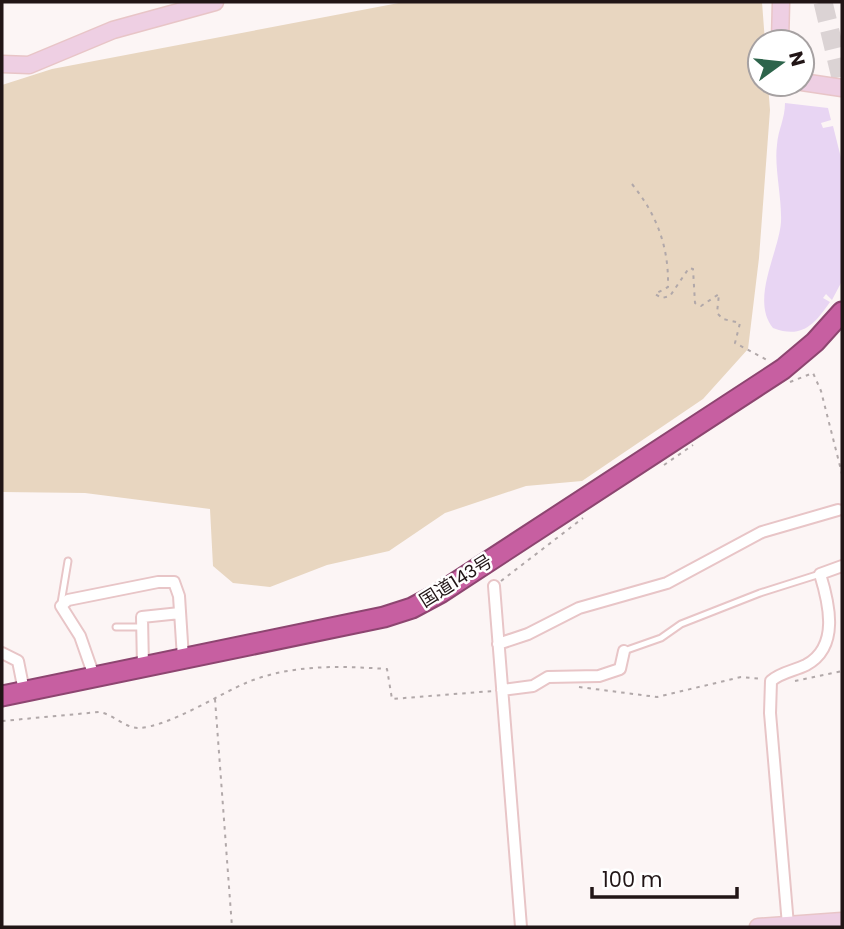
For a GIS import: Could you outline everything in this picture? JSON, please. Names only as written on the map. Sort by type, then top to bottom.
[{"type":"highway","name":"国道143号","points":[[2,695],[384,617],[412,608],[440,593],[694,425],[784,377],[842,312]]},
{"type":"street","points":[[2,64],[29,65],[113,30],[215,2]]},
{"type":"street","points":[[780,28],[781,2]]},
{"type":"street","points":[[816,84],[842,88]]},
{"type":"street","points":[[498,644],[528,634],[579,608],[617,600],[667,583],[762,533],[838,510]]},
{"type":"street","points":[[788,925],[770,713],[771,681],[807,664],[818,655],[826,640],[831,618],[820,574],[842,566]]},
{"type":"street","points":[[94,677],[80,636],[61,606],[68,600],[158,582],[174,582],[180,613],[183,658]]},
{"type":"street","points":[[494,586],[521,927]]},
{"type":"street","points":[[143,667],[142,617],[180,613]]},
{"type":"street","points":[[502,690],[533,686],[548,677],[599,676],[620,669],[624,651]]},
{"type":"street","points":[[2,653],[18,661],[24,691]]},
{"type":"street","points":[[758,927],[842,921]]},
{"type":"lane","points":[[61,606],[68,561]]},
{"type":"lane","points":[[624,651],[661,638],[681,624],[760,593],[820,574]]},
{"type":"lane","points":[[116,626],[142,626]]},
{"type":"path","points":[[632,184],[650,207],[669,258],[667,287],[655,294],[662,298],[670,296],[689,268],[693,269],[695,303],[701,306],[719,294],[717,313],[723,319],[740,323],[735,343],[784,377],[813,373],[821,391],[842,474]]},
{"type":"path","points":[[660,468],[692,447],[698,436],[694,425]]},
{"type":"path","points":[[494,586],[586,516]]},
{"type":"path","points":[[2,721],[99,712],[112,714],[129,726],[139,728],[190,711],[250,681],[323,665],[387,669],[392,699],[502,690]]},
{"type":"path","points":[[795,681],[842,671]]},
{"type":"path","points":[[579,687],[657,697],[741,677],[771,681]]},
{"type":"path","points":[[215,698],[232,927]]},
{"type":"shaded area","points":[[404,2],[762,2],[764,28],[746,28],[746,98],[769,98],[770,110],[759,258],[748,349],[703,399],[582,481],[526,486],[445,513],[389,551],[327,565],[270,587],[233,583],[213,566],[210,509],[85,493],[2,492],[2,85],[52,69]]},
{"type":"shaded area","points":[[785,103],[828,108],[831,120],[821,123],[823,128],[833,126],[842,162],[842,281],[832,300],[826,294],[823,298],[830,302],[813,323],[800,331],[792,332],[773,328],[764,304],[781,222],[776,154]]},
{"type":"tunnel","points":[[823,2],[842,82]]}]
